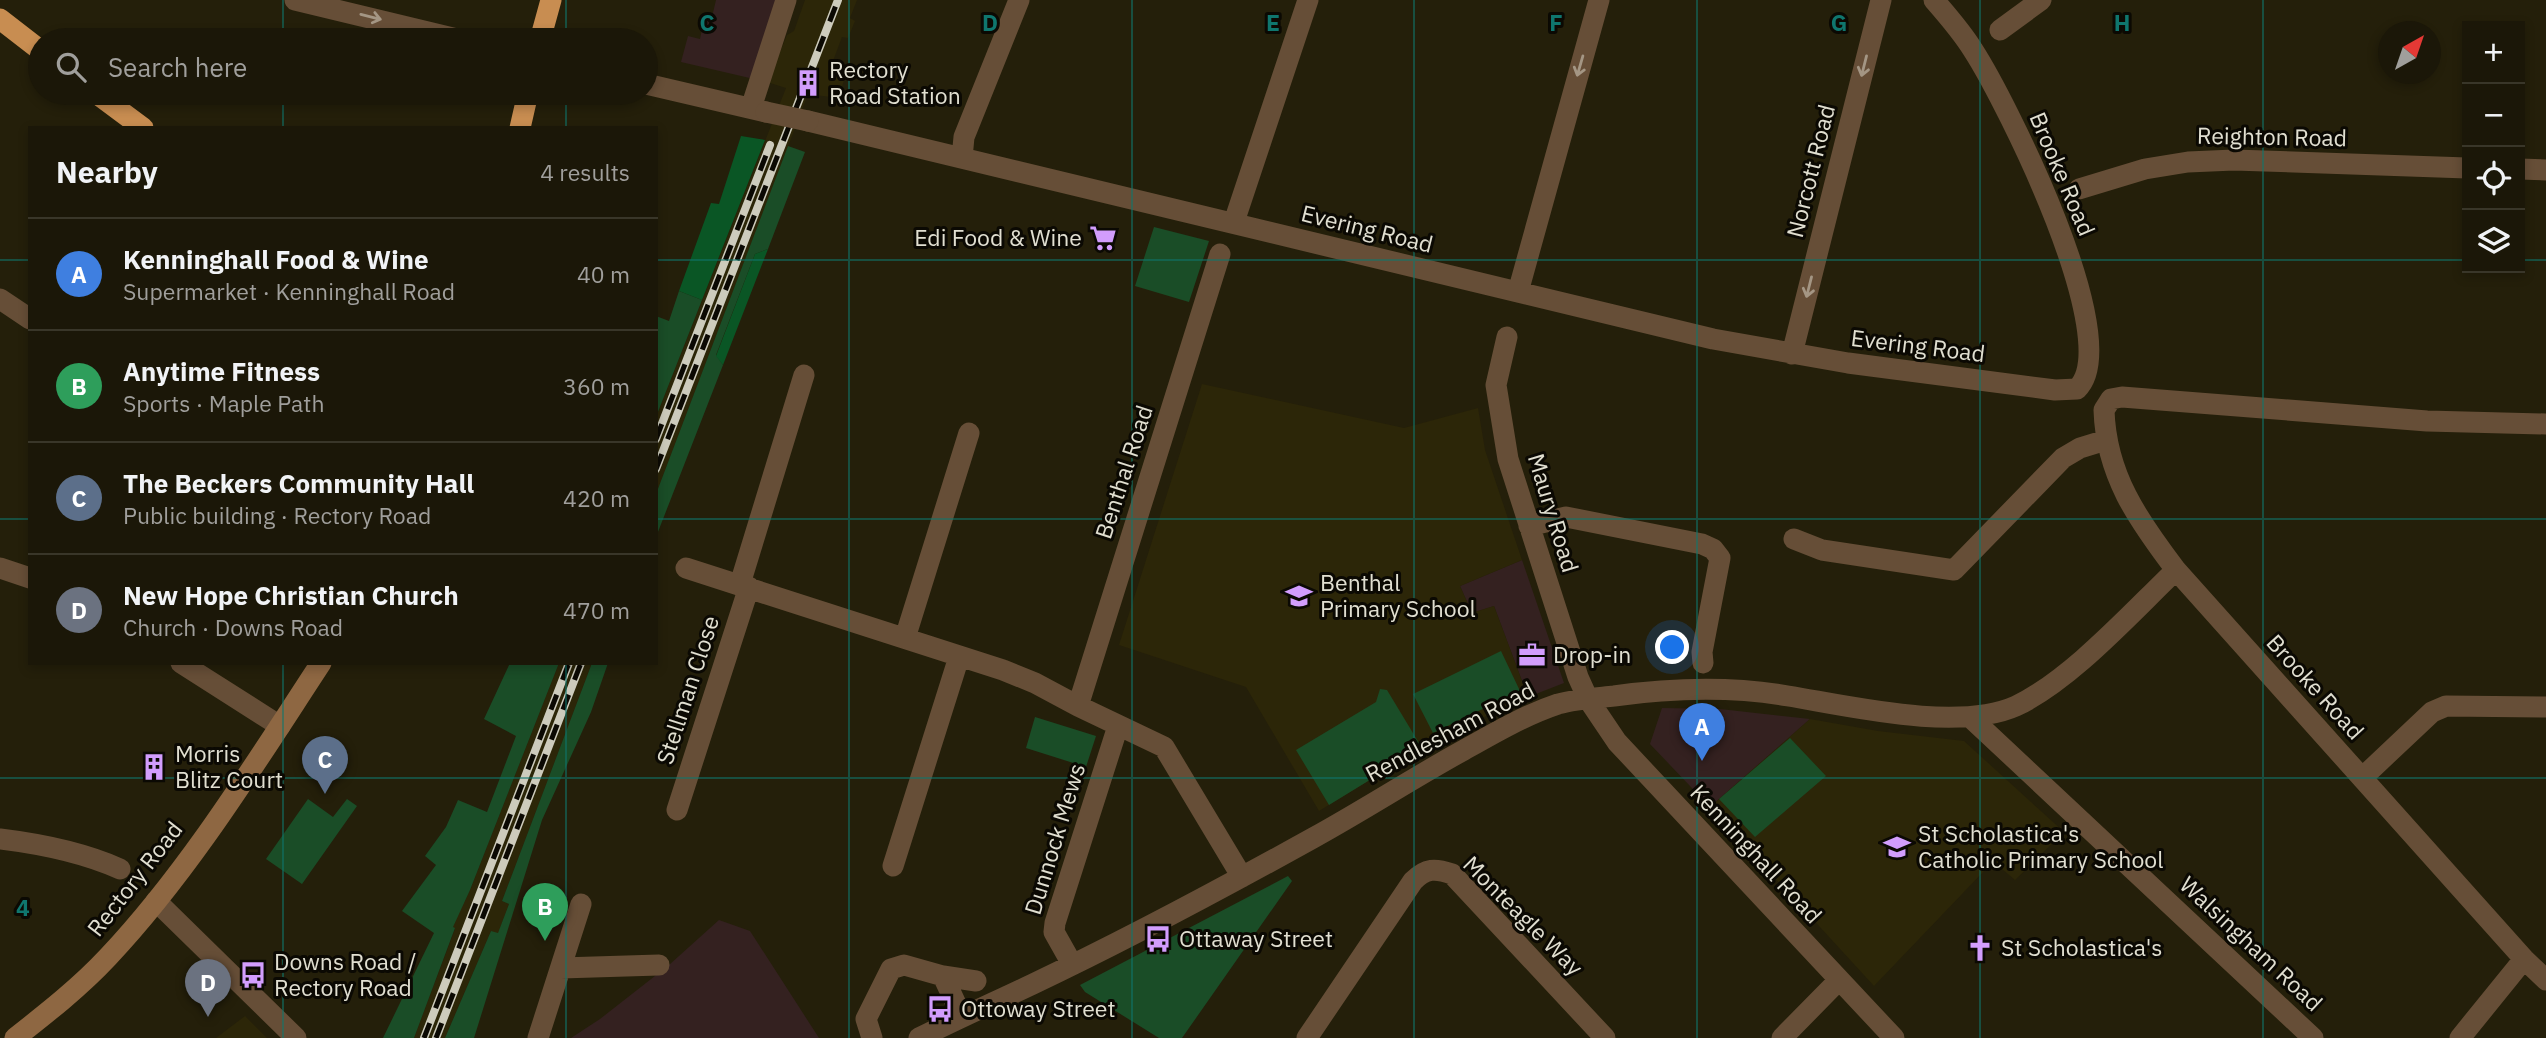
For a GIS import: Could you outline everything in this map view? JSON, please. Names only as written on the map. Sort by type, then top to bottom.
[{"type":"highway","points":[[543,28],[551,0]]},
{"type":"highway","points":[[0,19],[28,41]]},
{"type":"highway","points":[[112,105],[140,126]]},
{"type":"highway","points":[[520,126],[525,105]]},
{"type":"street","points":[[758,110],[786,0]]},
{"type":"street","points":[[962,158],[964,137],[1018,0]]},
{"type":"street","points":[[1234,222],[1308,0]]},
{"type":"street","points":[[1518,292],[1599,0]]},
{"type":"street","name":"Norcott Road","points":[[1792,354],[1881,0]]},
{"type":"street","name":"Brooke Road","points":[[1934,0],[1966,40],[1986,71],[2005,105],[2049,200],[2069,259],[2084,317],[2089,365],[2087,376],[2080,386]]},
{"type":"street","points":[[2000,30],[2040,0]]},
{"type":"street","points":[[302,1],[412,28]]},
{"type":"street","name":"Evering Road","points":[[658,87],[1234,222],[1713,339],[1792,354],[2055,390],[2068,391],[2080,386]]},
{"type":"street","name":"Reighton Road","points":[[2079,189],[2145,169],[2188,162],[2234,160],[2462,168]]},
{"type":"street","points":[[2525,169],[2546,170]]},
{"type":"street","name":"Benthal Road","points":[[1078,706],[1220,254]]},
{"type":"street","points":[[0,299],[28,318]]},
{"type":"street","name":"Maury Road","points":[[1507,337],[1496,386],[1508,459],[1573,662],[1588,699]]},
{"type":"street","name":"Stellman Close","points":[[677,810],[804,375]]},
{"type":"street","name":"Brooke Road","points":[[2546,424],[2427,421],[2122,397],[2111,400],[2104,410],[2106,440],[2120,484],[2147,533],[2176,570],[2524,959],[2546,980]]},
{"type":"street","points":[[905,638],[969,433]]},
{"type":"street","points":[[1794,539],[1822,550],[1954,570],[2063,458],[2080,448],[2106,440]]},
{"type":"street","points":[[1529,526],[1566,517],[1702,544],[1713,550],[1720,558],[1702,652],[1703,663]]},
{"type":"street","points":[[0,568],[28,577]]},
{"type":"street","points":[[686,568],[1003,670],[1164,747],[1242,877]]},
{"type":"street","name":"Rendlesham Road","points":[[919,1038],[1242,877],[1499,730],[1561,704],[1676,689],[1741,690],[1895,714],[1970,717],[2012,708],[2045,690],[2176,570]]},
{"type":"street","points":[[893,866],[959,657]]},
{"type":"street","points":[[184,665],[280,726]]},
{"type":"street","name":"Rectory Road","points":[[15,1038],[106,959],[156,901],[280,726],[320,665]]},
{"type":"street","name":"Kenninghall Road","points":[[1588,699],[1617,741],[1894,1038]]},
{"type":"street","points":[[2362,778],[2431,712],[2446,706],[2546,707]]},
{"type":"street","name":"Walsingham Road","points":[[1970,717],[2313,1038]]},
{"type":"street","name":"Dunnock Mews","points":[[1072,964],[1054,932],[1055,923],[1118,726]]},
{"type":"street","points":[[0,839],[38,843],[103,861],[120,869]]},
{"type":"street","name":"Monteagle Way","points":[[1307,1038],[1413,881],[1421,872],[1436,868],[1452,874],[1605,1038]]},
{"type":"street","points":[[156,901],[296,1038]]},
{"type":"street","points":[[538,1038],[581,904]]},
{"type":"street","points":[[2460,1038],[2524,959]]},
{"type":"street","points":[[561,968],[659,965]]},
{"type":"street","points":[[872,1038],[866,1019],[891,969],[904,965],[943,976],[976,981]]},
{"type":"street","points":[[943,976],[962,1017]]},
{"type":"street","points":[[1782,1038],[1838,981]]},
{"type":"shaded area","points":[[716,0],[776,0],[754,79],[681,62],[688,36],[700,39],[705,15],[712,17]]},
{"type":"shaded area","points":[[805,0],[857,0],[850,18],[855,21],[848,38],[842,37],[830,69],[846,75],[838,98],[808,94],[658,489],[658,412],[786,88],[767,82],[787,35],[794,31]]},
{"type":"shaded area","name":"Benthal Primary School","points":[[1202,384],[1404,428],[1478,408],[1485,450],[1522,560],[1460,586],[1472,613],[1494,606],[1528,697],[1442,736],[1319,811],[1246,687],[1119,645]]},
{"type":"shaded area","points":[[1522,560],[1564,683],[1528,697],[1494,606],[1472,613],[1460,586]]},
{"type":"shaded area","points":[[558,665],[591,665],[502,901],[509,904],[498,934],[491,931],[445,1038],[414,1038],[455,929],[452,927],[470,890]]},
{"type":"shaded area","points":[[1662,708],[1720,709],[1810,719],[1710,807],[1650,744]]},
{"type":"shaded area","name":"St Scholastica's Catholic Primary School","points":[[1810,719],[1878,731],[1964,741],[2064,832],[2015,880],[1995,863],[1984,871],[1874,986],[1710,807]]},
{"type":"shaded area","points":[[719,920],[750,931],[819,1038],[571,1038],[669,965]]},
{"type":"shaded area","points":[[245,1016],[267,1038],[216,1038]]},
{"type":"green space","points":[[741,136],[765,140],[702,300],[679,291],[711,203],[719,204]]},
{"type":"green space","points":[[788,146],[805,152],[768,249],[755,254],[716,355],[723,365],[658,532],[658,489]]},
{"type":"green space","points":[[1154,227],[1209,241],[1189,302],[1135,286]]},
{"type":"green space","points":[[768,249],[723,365],[716,356],[755,254]]},
{"type":"green space","points":[[679,291],[702,300],[658,412],[658,317],[669,321]]},
{"type":"green space","points":[[1501,651],[1520,691],[1433,733],[1413,694]]},
{"type":"green space","points":[[509,665],[558,665],[453,927],[455,928],[414,1038],[383,1038],[434,933],[402,911],[436,865],[425,856],[446,827],[458,800],[487,812],[516,736],[484,719]]},
{"type":"green space","points":[[591,665],[607,665],[591,712],[542,820],[474,1038],[445,1038],[491,931],[498,933],[509,904],[502,901]]},
{"type":"green space","points":[[1380,689],[1387,690],[1422,748],[1329,805],[1296,750],[1376,702]]},
{"type":"green space","points":[[1035,717],[1096,736],[1086,767],[1026,748]]},
{"type":"green space","points":[[1790,738],[1826,776],[1755,837],[1719,799]]},
{"type":"green space","points":[[308,799],[333,817],[347,799],[357,806],[302,884],[266,859]]},
{"type":"green space","points":[[1288,876],[1292,881],[1182,1038],[1159,1038],[1085,992],[1080,985]]},
{"type":"railway","points":[[658,464],[838,0]]},
{"type":"railway","points":[[658,434],[770,145]]},
{"type":"railway","points":[[424,1038],[568,665]]},
{"type":"railway","points":[[436,1038],[580,665]]},
{"type":"place","name":"Rectory Road Station","points":[[808,83]]},
{"type":"place","name":"Edi Food & Wine","points":[[1103,238]]},
{"type":"place","name":"Benthal Primary School","points":[[1299,596]]},
{"type":"place","name":"Drop-in","points":[[1532,655]]},
{"type":"place","name":"Kenninghall Food & Wine","points":[[1702,761]]},
{"type":"place","name":"Morris Blitz Court","points":[[154,767]]},
{"type":"place","name":"The Beckers Community Hall","points":[[325,794]]},
{"type":"place","name":"St Scholastica's Catholic Primary School","points":[[1897,847]]},
{"type":"place","name":"Ottaway Street","points":[[1158,939]]},
{"type":"place","name":"Anytime Fitness","points":[[545,941]]},
{"type":"place","name":"St Scholastica's","points":[[1980,948]]},
{"type":"place","name":"Downs Road / Rectory Road","points":[[253,975]]},
{"type":"place","name":"Ottoway Street","points":[[940,1009]]},
{"type":"place","name":"New Hope Christian Church","points":[[208,1017]]}]
